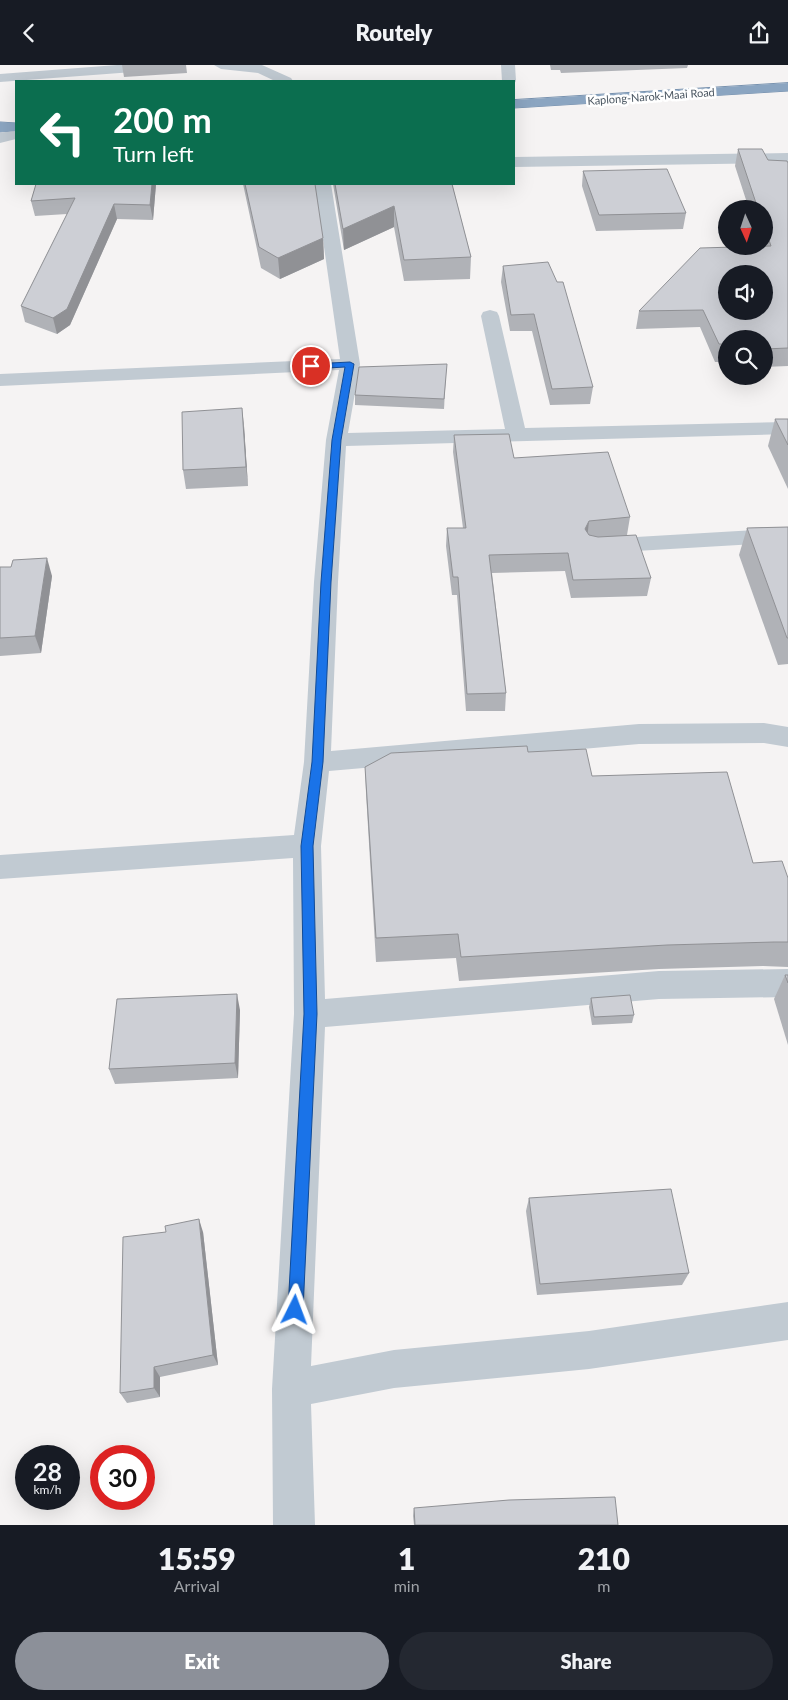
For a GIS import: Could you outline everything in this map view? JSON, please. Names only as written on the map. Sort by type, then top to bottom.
[{"type":"highway","name":"Kaplong-Narok-Maai Road","points":[[515,104],[788,87]]},
{"type":"highway","points":[[0,127],[15,127]]},
{"type":"street","points":[[0,78],[173,65]]},
{"type":"street","points":[[221,65],[261,69],[284,80]]},
{"type":"street","points":[[508,65],[508,80]]},
{"type":"street","points":[[0,138],[15,134]]},
{"type":"street","points":[[515,162],[788,158]]},
{"type":"street","points":[[294,1525],[291,1389],[310,1014],[307,846],[317,762],[326,582],[336,440],[350,364],[323,185]]},
{"type":"street","points":[[490,317],[516,434]]},
{"type":"street","points":[[0,379],[350,364]]},
{"type":"street","points":[[336,440],[516,434],[788,429]]},
{"type":"street","points":[[595,546],[788,535]]},
{"type":"street","points":[[317,762],[639,734],[764,733],[788,737]]},
{"type":"street","points":[[0,867],[307,846]]},
{"type":"street","points":[[310,1014],[659,985],[788,983]]},
{"type":"street","points":[[291,1389],[394,1369],[589,1350],[788,1321]]},
{"type":"building","points":[[738,149],[762,149],[768,160],[787,161],[788,348],[773,349],[773,330],[718,330],[718,342],[703,310],[639,311],[700,248],[718,247],[718,255],[773,255],[773,200],[755,200]]},
{"type":"building","points":[[667,169],[686,213],[599,215],[583,171]]},
{"type":"building","points":[[36,185],[152,185],[150,205],[114,204],[67,309],[53,318],[21,306],[75,198],[31,201]]},
{"type":"building","points":[[245,185],[315,185],[323,238],[278,258],[259,247]]},
{"type":"building","points":[[335,185],[452,185],[471,257],[404,260],[394,206],[343,229]]},
{"type":"building","points":[[548,262],[557,282],[563,282],[593,387],[552,389],[534,314],[511,315],[503,266]]},
{"type":"building","points":[[447,364],[444,399],[355,395],[359,367]]},
{"type":"building","points":[[242,408],[246,467],[183,470],[182,412]]},
{"type":"building","points":[[775,419],[788,419],[788,445]]},
{"type":"building","points":[[509,434],[514,458],[608,452],[630,517],[589,521],[585,529],[589,535],[598,537],[636,535],[651,578],[573,580],[568,553],[489,555],[506,693],[467,694],[458,577],[453,577],[447,528],[466,528],[454,435]]},
{"type":"building","points":[[788,527],[788,638],[787,638],[747,528]]},
{"type":"building","points":[[47,558],[35,636],[0,638],[0,567],[11,567],[13,560]]},
{"type":"building","points":[[527,746],[528,752],[586,749],[592,776],[727,772],[753,863],[782,861],[788,878],[788,942],[667,945],[461,957],[458,934],[376,938],[365,767],[391,753]]},
{"type":"building","points":[[237,994],[235,1063],[109,1069],[117,999]]},
{"type":"building","points":[[630,995],[634,1015],[594,1017],[591,998]]},
{"type":"building","points":[[671,1189],[689,1273],[540,1284],[529,1198]]},
{"type":"building","points":[[199,1219],[213,1355],[154,1367],[154,1388],[120,1393],[123,1237],[166,1232],[165,1226]]},
{"type":"building","points":[[615,1497],[618,1525],[415,1525],[414,1508],[509,1500]]},
{"type":"route","points":[[295,1310],[310,1014],[307,846],[317,762],[326,582],[336,440],[350,364],[311,366]]}]
